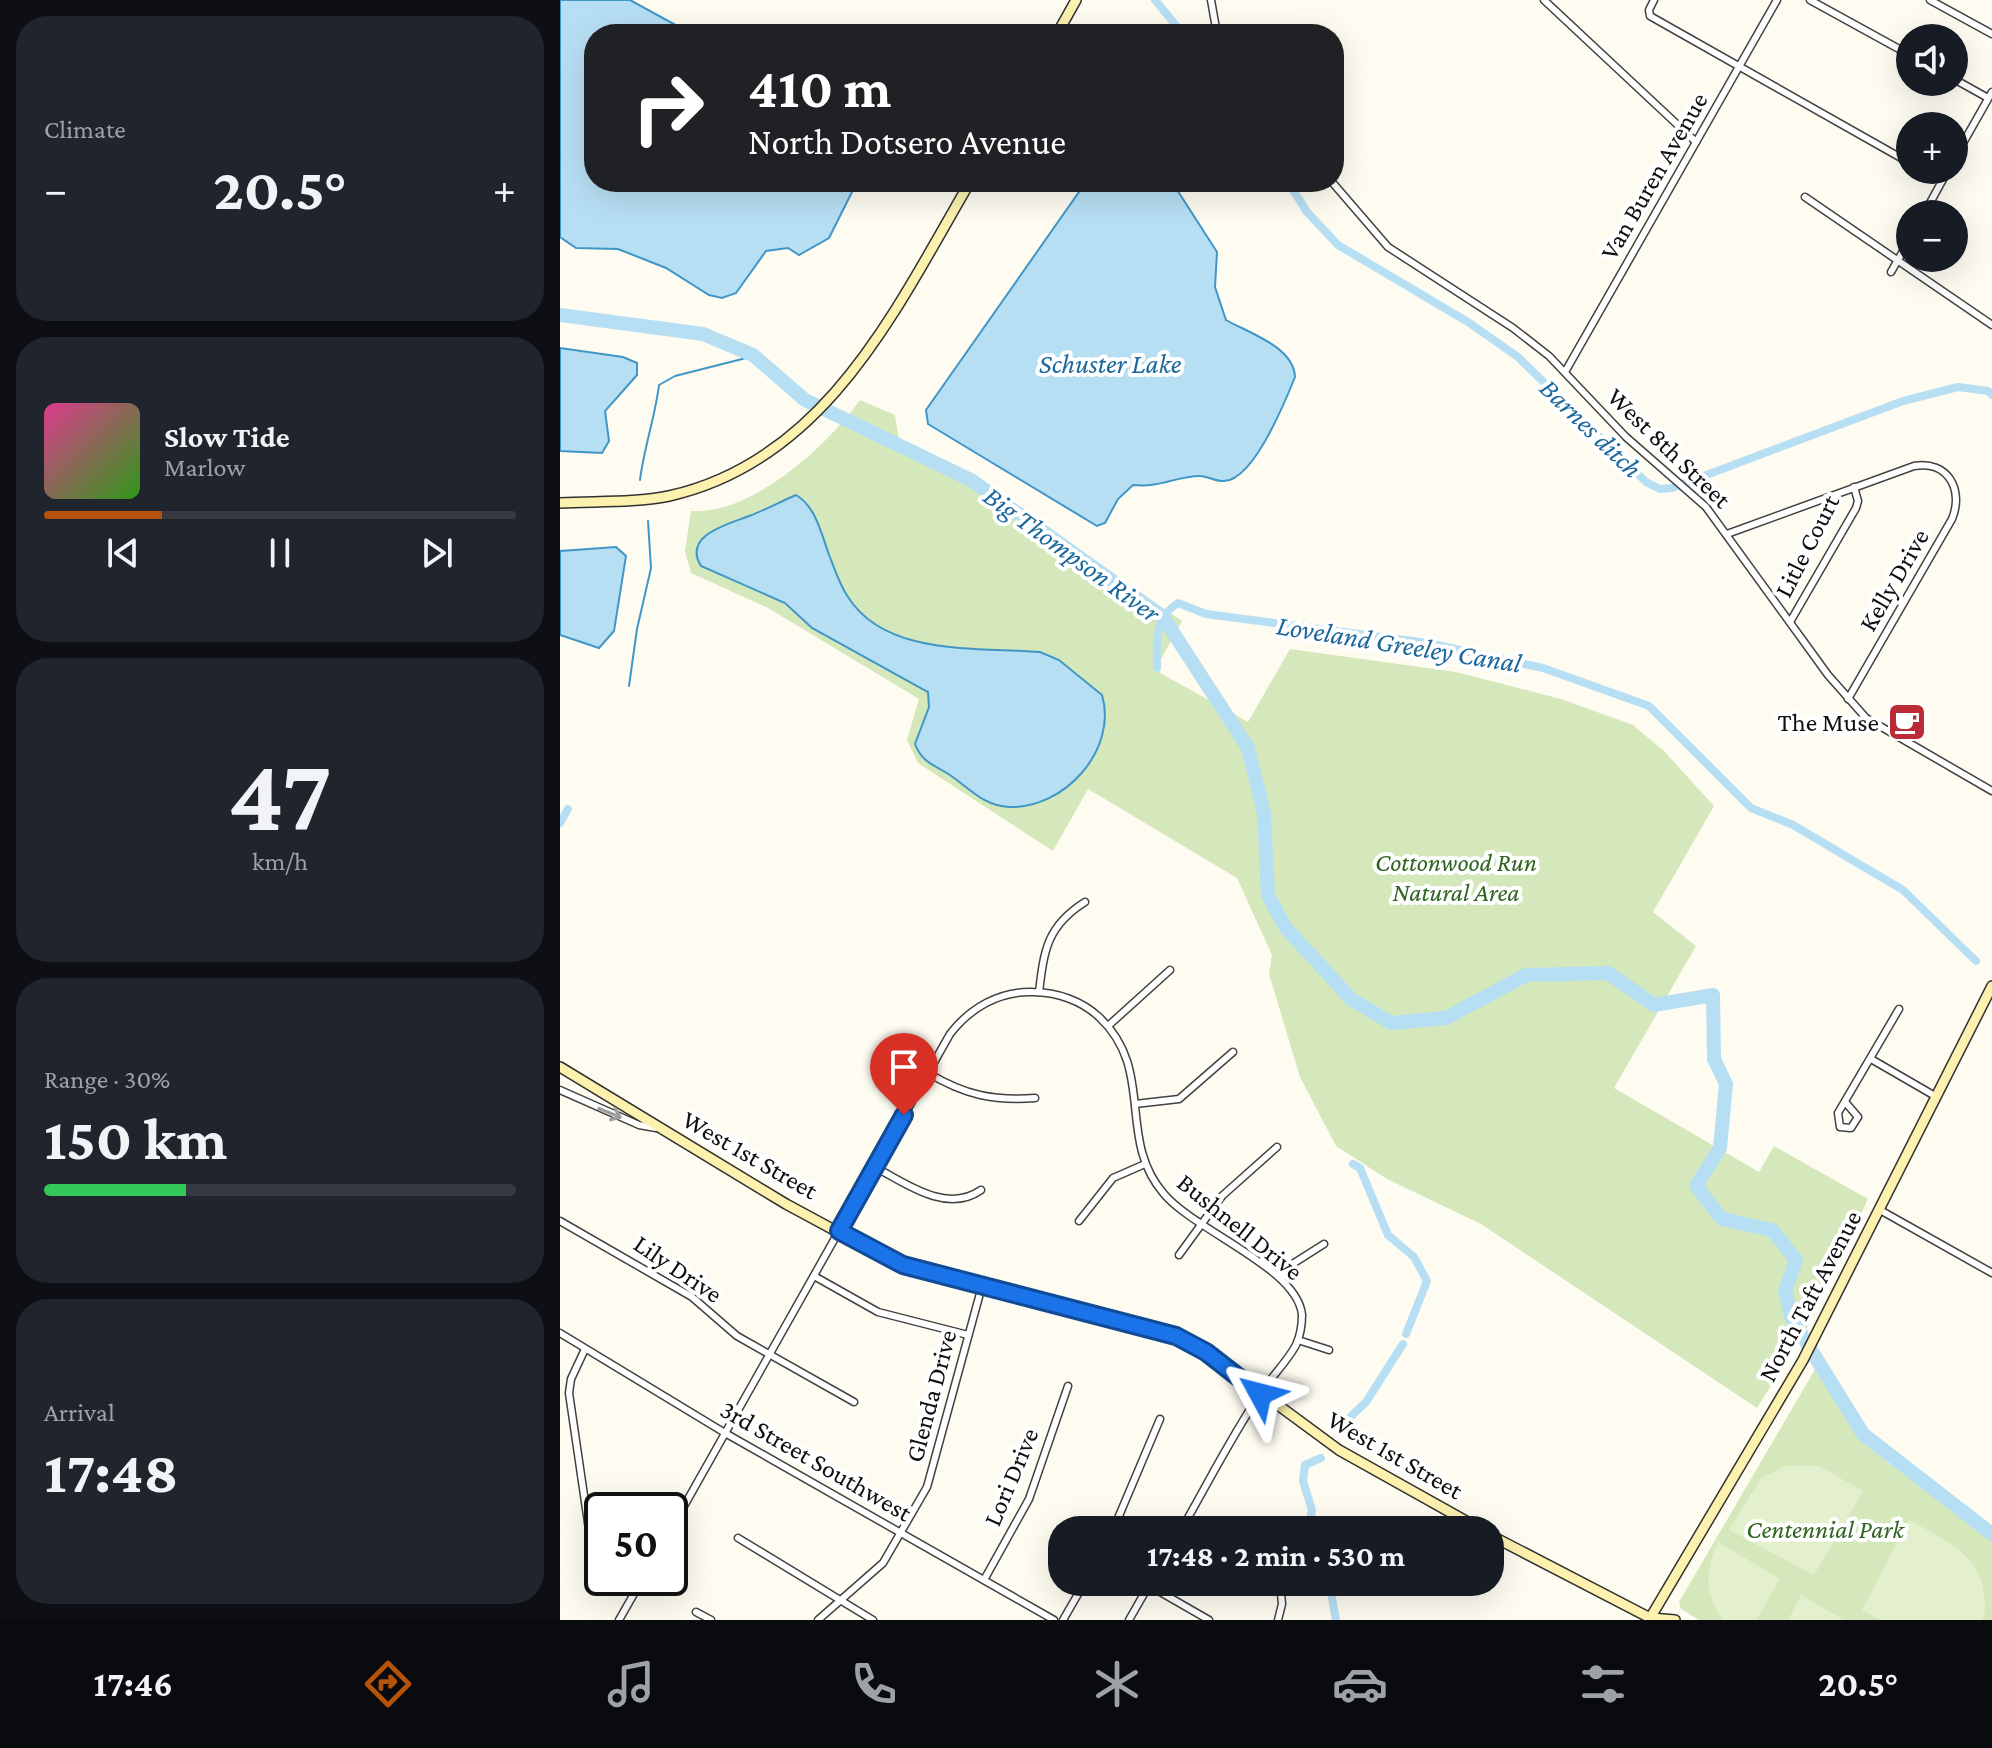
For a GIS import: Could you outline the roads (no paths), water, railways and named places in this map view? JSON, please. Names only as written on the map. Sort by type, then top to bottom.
[{"type":"main road","points":[[1063,24],[1076,0]]},
{"type":"main road","points":[[560,503],[667,496],[695,488],[746,467],[804,427],[861,363],[964,192]]},
{"type":"main road","name":"North Taft Avenue","points":[[1651,1619],[1803,1360],[1992,986]]},
{"type":"main road","name":"West 1st Street","points":[[560,1067],[786,1204],[903,1265],[1176,1336],[1206,1352],[1339,1450],[1457,1516]]},
{"type":"main road","points":[[1504,1542],[1651,1619],[1675,1620]]},
{"type":"street","points":[[1211,0],[1215,24]]},
{"type":"street","points":[[1544,0],[1696,142]]},
{"type":"street","points":[[1654,0],[1650,16],[1896,155]]},
{"type":"street","name":"Van Buren Avenue","points":[[1565,372],[1777,0]]},
{"type":"street","points":[[1810,0],[1896,47]]},
{"type":"street","points":[[1930,0],[1992,34]]},
{"type":"street","points":[[1968,85],[1990,95],[1968,134]]},
{"type":"street","name":"West 8th Street","points":[[1340,192],[1365,225],[1399,256],[1513,328],[1565,372],[1626,437],[1691,493],[1727,534],[1848,699],[1866,718],[1992,791]]},
{"type":"street","points":[[1805,197],[1896,260]]},
{"type":"street","points":[[1891,272],[1896,264]]},
{"type":"street","points":[[1914,272],[1992,325]]},
{"type":"street","name":"Kelly Drive","points":[[1848,699],[1952,519],[1958,498],[1949,477],[1936,468],[1918,465],[1854,487]]},
{"type":"street","points":[[1727,534],[1854,487]]},
{"type":"street","name":"Litle Court","points":[[1790,622],[1858,503],[1854,487]]},
{"type":"street","points":[[688,1499],[950,1034],[967,1015],[1000,997],[1039,992],[1043,961],[1052,934],[1064,915],[1085,902]]},
{"type":"street","points":[[1108,1026],[1170,970]]},
{"type":"street","name":"Bushnell Drive","points":[[1039,992],[1071,999],[1090,1009],[1108,1026],[1130,1061],[1145,1164],[1163,1194],[1291,1289],[1300,1307],[1298,1340]]},
{"type":"street","points":[[1846,1103],[1899,1009]]},
{"type":"street","points":[[1135,1104],[1179,1099],[1233,1052]]},
{"type":"street","points":[[1871,1059],[1935,1096]]},
{"type":"street","points":[[928,1073],[981,1097],[1035,1098]]},
{"type":"street","points":[[560,1090],[639,1125],[663,1130]]},
{"type":"street","points":[[1179,1255],[1222,1196],[1277,1147]]},
{"type":"street","points":[[1079,1221],[1113,1178],[1145,1164]]},
{"type":"street","points":[[875,1167],[912,1187],[954,1200],[981,1190]]},
{"type":"street","points":[[1880,1210],[1992,1273]]},
{"type":"street","name":"Lily Drive","points":[[560,1221],[692,1297],[737,1336],[854,1402]]},
{"type":"street","points":[[1281,1279],[1294,1263],[1324,1244]]},
{"type":"street","points":[[814,1276],[878,1312],[968,1335]]},
{"type":"street","name":"Glenda Drive","points":[[818,1620],[883,1563],[933,1472],[982,1286]]},
{"type":"street","name":"3rd Street Southwest","points":[[560,1333],[725,1433],[1054,1620]]},
{"type":"street","points":[[1189,1516],[1260,1394],[1298,1340],[1329,1350]]},
{"type":"street","points":[[584,1495],[569,1393],[571,1379],[585,1349]]},
{"type":"street","name":"Lori Drive","points":[[984,1580],[1029,1499],[1068,1386]]},
{"type":"street","points":[[1119,1516],[1160,1419]]},
{"type":"street","points":[[738,1538],[873,1620]]},
{"type":"street","points":[[619,1620],[633,1596]]},
{"type":"street","points":[[1063,1620],[1077,1596]]},
{"type":"street","points":[[1129,1620],[1142,1596]]},
{"type":"street","points":[[1169,1596],[1209,1620]]},
{"type":"street","points":[[1278,1620],[1281,1596]]},
{"type":"street","points":[[696,1612],[711,1620]]},
{"type":"water","points":[[560,0],[630,0],[674,24],[584,24],[584,192],[852,192],[829,238],[799,255],[788,248],[766,251],[736,293],[722,298],[709,295],[666,268],[618,249],[576,248],[560,237]]},
{"type":"water","name":"Schuster Lake","points":[[1079,192],[1178,192],[1217,252],[1215,287],[1226,320],[1279,349],[1293,366],[1295,377],[1267,438],[1246,468],[1235,477],[1221,481],[1203,476],[1152,485],[1133,485],[1118,499],[1105,523],[1097,526],[928,424],[926,410]]},
{"type":"water","points":[[560,348],[623,357],[637,363],[637,375],[605,411],[609,441],[602,453],[560,451]]},
{"type":"water","points":[[796,495],[808,506],[816,520],[848,597],[865,616],[885,630],[935,645],[1040,652],[1059,660],[1102,695],[1105,715],[1102,736],[1094,755],[1067,787],[1030,805],[1000,806],[985,800],[930,763],[918,750],[915,744],[929,707],[928,692],[812,628],[785,603],[701,566],[698,546],[710,532]]},
{"type":"water","points":[[616,547],[626,556],[614,631],[599,648],[560,635],[560,551]]},
{"type":"waterway","name":"Barnes ditch","points":[[1155,0],[1175,24]]},
{"type":"waterway","name":"Barnes ditch","points":[[1294,192],[1307,212],[1338,245],[1468,322],[1518,357],[1646,482],[1660,489],[1672,488],[1903,401],[1958,387],[1988,391],[1992,395]]},
{"type":"waterway","name":"Big Thompson River","points":[[560,315],[703,334],[753,355],[805,400],[971,480],[1163,617],[1248,748],[1264,813],[1268,896],[1286,928],[1351,999],[1391,1023],[1446,1018],[1526,975],[1608,973],[1654,1005],[1713,995],[1714,1059],[1726,1084],[1720,1148],[1696,1186],[1722,1219],[1772,1230],[1796,1260],[1785,1291],[1792,1319],[1863,1434],[1992,1534]]},
{"type":"waterway","points":[[640,480],[659,385],[675,376],[754,356]]},
{"type":"waterway","points":[[629,686],[637,629],[651,568],[648,521]]},
{"type":"waterway","name":"Loveland Greeley Canal","points":[[1157,668],[1160,624],[1178,603],[1206,614],[1428,643],[1543,668],[1649,706],[1751,808],[1793,825],[1903,890],[1976,961]]},
{"type":"waterway","points":[[560,823],[568,809]]},
{"type":"waterway","points":[[1353,1164],[1360,1168],[1388,1235],[1414,1257],[1427,1281],[1406,1334]]},
{"type":"waterway","points":[[1342,1425],[1366,1402],[1403,1344]]},
{"type":"waterway","points":[[1311,1516],[1312,1510],[1303,1481],[1305,1465],[1321,1458]]},
{"type":"waterway","points":[[1332,1596],[1336,1620]]},
{"type":"place","name":"The Muse","points":[[1907,722]]},
{"type":"park label","name":"Cottonwood Run Natural Area","points":[[1456,877]]},
{"type":"park label","name":"Centennial Park","points":[[1825,1529]]}]
